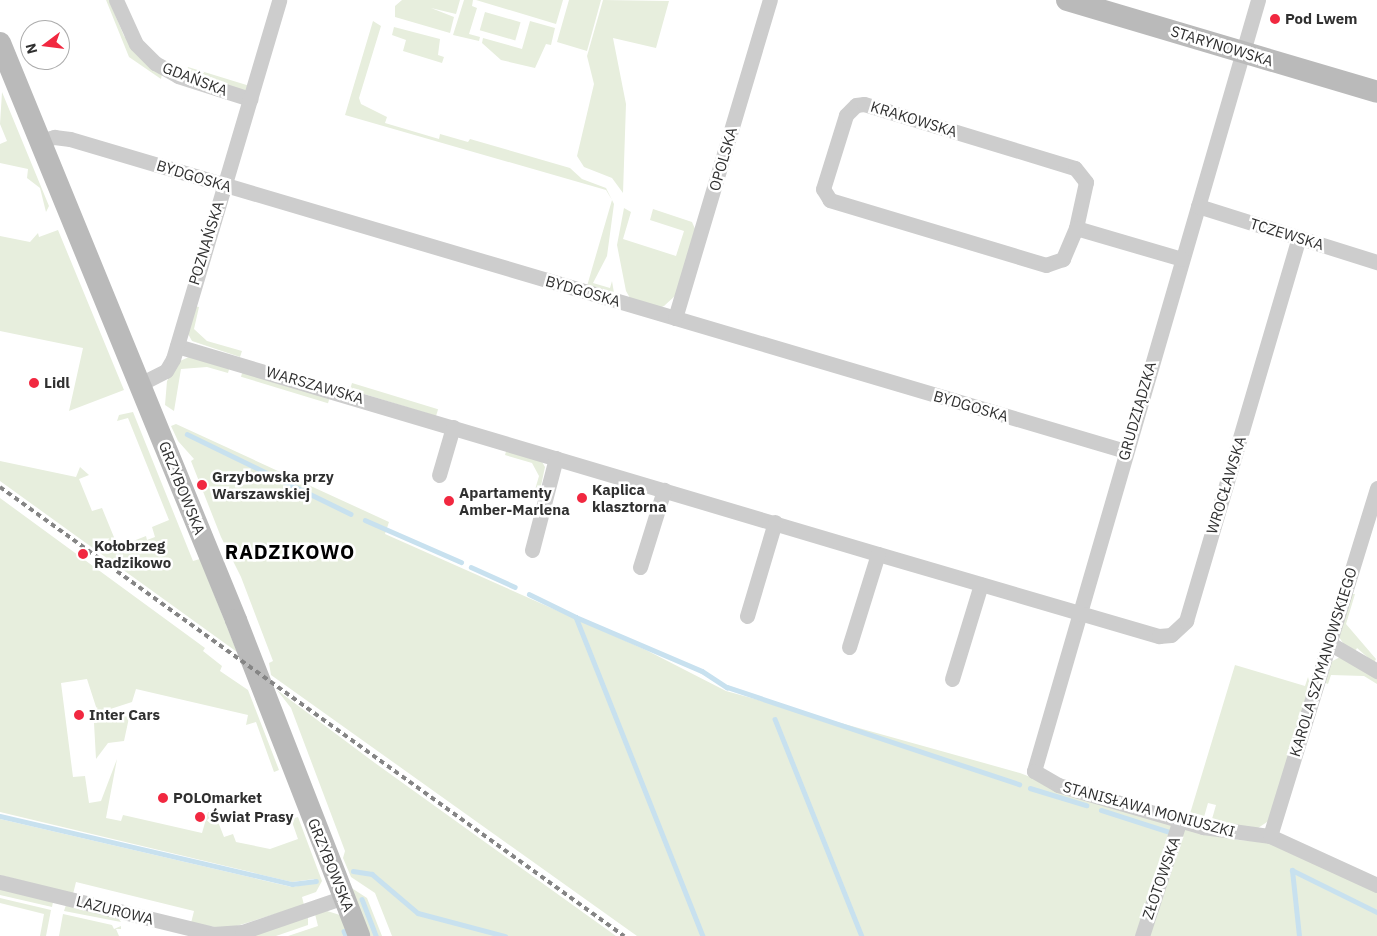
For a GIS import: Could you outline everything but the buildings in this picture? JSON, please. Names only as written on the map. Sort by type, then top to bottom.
[{"type":"street","name":"GDAŃSKA","points":[[116,0],[136,44],[155,63],[178,76],[250,99]]},
{"type":"street","name":"POZNAŃSKA","points":[[140,384],[166,371],[177,346],[279,0]]},
{"type":"street","name":"OPOLSKA","points":[[675,318],[770,0]]},
{"type":"street","name":"STARYNOWSKA","points":[[1068,0],[1377,92]]},
{"type":"street","name":"GRUDZIĄDZKA","points":[[1034,771],[1125,451],[1258,0]]},
{"type":"street","name":"GRZYBOWSKA","points":[[0,43],[140,384],[359,936]]},
{"type":"street","name":"KRAKOWSKA","points":[[864,104],[1075,168],[1086,182],[1076,228],[1063,259],[1046,265],[830,200],[823,189],[846,115],[856,105],[864,104]]},
{"type":"street","name":"BYDGOSKA","points":[[40,141],[54,137],[70,139],[1125,451]]},
{"type":"street","name":"TCZEWSKA","points":[[1198,206],[1377,262]]},
{"type":"street","points":[[1076,228],[1182,259]]},
{"type":"street","name":"WROCŁAWSKA","points":[[1080,613],[1159,636],[1181,630],[1299,238]]},
{"type":"street","name":"WARSZAWSKA","points":[[177,346],[1080,613]]},
{"type":"street","points":[[440,475],[453,427]]},
{"type":"street","points":[[532,550],[556,458]]},
{"type":"street","name":"KAROLA SZYMANOWSKIEGO","points":[[1270,836],[1377,488]]},
{"type":"street","points":[[640,567],[664,490]]},
{"type":"street","points":[[747,616],[774,522]]},
{"type":"street","points":[[849,647],[878,554]]},
{"type":"street","points":[[952,680],[981,584]]},
{"type":"street","points":[[1328,643],[1377,671]]},
{"type":"street","name":"STANISŁAWA MONIUSZKI","points":[[1034,771],[1058,785],[1180,820],[1224,832],[1270,836],[1377,885]]},
{"type":"street","name":"ZŁOTOWSKA","points":[[1142,936],[1180,820]]},
{"type":"street","name":"LAZUROWA","points":[[0,882],[214,935],[242,932],[344,897]]},
{"type":"green space","points":[[106,0],[109,0],[124,36],[162,74],[161,79],[129,57]]},
{"type":"green space","points":[[402,0],[460,0],[456,14],[431,8],[454,17],[450,33],[395,17],[395,6]]},
{"type":"green space","points":[[464,0],[473,0],[472,6],[477,8],[469,34],[480,37],[479,41],[453,35]]},
{"type":"green space","points":[[476,0],[563,0],[556,24]]},
{"type":"green space","points":[[569,0],[601,0],[587,51],[557,42]]},
{"type":"green space","points":[[603,0],[669,1],[656,48],[613,38],[626,104],[623,193],[612,178],[584,167],[577,156],[594,84],[587,56]]},
{"type":"green space","points":[[485,12],[521,22],[515,40],[480,30]]},
{"type":"green space","points":[[373,21],[381,26],[359,98],[361,104],[387,117],[385,123],[439,139],[440,134],[468,142],[470,139],[570,168],[582,179],[606,188],[612,200],[606,190],[345,115]]},
{"type":"green space","points":[[530,21],[555,28],[551,45],[546,44],[535,68],[501,60],[482,43],[483,38],[522,49]]},
{"type":"green space","points":[[394,27],[440,39],[438,55],[444,57],[442,63],[403,51],[406,40],[392,35]]},
{"type":"green space","points":[[188,67],[248,85],[246,91],[186,73]]},
{"type":"green space","points":[[2,92],[49,206],[46,212],[40,188],[27,178],[28,169],[0,163],[0,144],[7,141],[0,124]]},
{"type":"green space","points":[[612,200],[614,204],[607,256],[593,283],[610,288],[612,281],[614,293],[587,286]]},
{"type":"green space","points":[[624,208],[631,212],[623,239],[676,256],[684,231],[650,220],[653,209],[692,222],[696,231],[676,295],[664,306],[657,309],[630,298],[626,291],[617,245]]},
{"type":"green space","points":[[58,230],[124,390],[69,411],[83,348],[0,331],[0,236],[30,242],[38,233],[39,237]]},
{"type":"green space","points":[[194,306],[199,307],[194,329],[207,341],[242,351],[240,357],[192,341],[187,332]]},
{"type":"green space","points":[[189,357],[230,366],[228,373],[207,367],[181,369],[174,411],[165,405],[167,381],[180,361]]},
{"type":"green space","points":[[243,370],[330,397],[328,403],[241,377]]},
{"type":"green space","points":[[352,383],[438,409],[436,416],[350,390]]},
{"type":"green space","points":[[133,412],[193,561],[200,559],[237,652],[0,481],[0,461],[76,477],[80,467],[89,475],[79,479],[92,511],[102,508],[118,547],[146,536],[147,540],[155,537],[152,527],[169,520],[128,418],[117,421],[119,415]]},
{"type":"green space","points":[[176,424],[389,522],[385,534],[646,650],[726,691],[1020,773],[1095,802],[1238,840],[1271,842],[1377,891],[1377,936],[637,936],[271,675],[269,663],[273,661],[241,577],[221,537],[191,461],[194,459],[178,441],[171,426]]},
{"type":"green space","points":[[507,448],[541,460],[545,467],[539,495],[532,500],[539,476],[532,463],[505,455]]},
{"type":"green space","points":[[0,498],[205,648],[203,651],[222,666],[220,671],[248,690],[279,770],[274,772],[256,722],[246,725],[248,715],[136,689],[132,702],[98,713],[87,679],[61,683],[73,777],[85,776],[89,803],[101,801],[117,759],[106,818],[121,821],[123,815],[202,833],[208,812],[215,814],[224,837],[233,834],[236,842],[270,849],[298,839],[291,819],[298,817],[322,881],[316,892],[302,897],[304,905],[227,929],[191,923],[194,911],[76,882],[73,894],[0,875],[0,819],[292,887],[316,883],[314,879],[292,882],[0,812]]},
{"type":"green space","points":[[1350,594],[1355,594],[1346,624],[1376,659],[1374,663],[1357,648],[1355,652],[1345,646],[1339,637]]},
{"type":"green space","points":[[1340,657],[1377,677],[1377,684],[1364,676],[1331,675],[1328,684],[1323,682],[1329,663]]},
{"type":"green space","points":[[1235,665],[1305,686],[1308,677],[1310,685],[1270,820],[1255,830],[1216,826],[1212,819],[1216,805],[1208,803],[1204,817],[1197,820],[1189,817]]},
{"type":"green space","points":[[277,690],[375,763],[616,936],[392,936],[375,893],[351,877],[343,858],[345,851],[291,708]]},
{"type":"green space","points":[[130,713],[124,741],[108,743],[96,759],[94,723]]},
{"type":"green space","points":[[347,885],[367,898],[382,936],[367,936]]},
{"type":"green space","points":[[0,888],[53,902],[52,907],[0,895]]},
{"type":"green space","points":[[0,898],[51,910],[46,936],[40,936],[44,914],[0,903]]},
{"type":"green space","points":[[66,905],[118,918],[121,922],[64,911]]},
{"type":"green space","points":[[327,911],[340,915],[352,936],[288,936],[318,926],[315,914]]},
{"type":"green space","points":[[63,914],[112,925],[114,929],[121,926],[121,929],[116,929],[119,936],[59,936]]},
{"type":"green space","points":[[308,917],[308,925],[276,936],[252,936]]},
{"type":"waterway","points":[[187,434],[351,514]]},
{"type":"waterway","points":[[365,520],[461,562]]},
{"type":"waterway","points":[[471,567],[515,587]]},
{"type":"waterway","points":[[529,594],[576,617],[703,936]]},
{"type":"waterway","points":[[576,617],[702,671],[727,687],[1019,784]]},
{"type":"waterway","points":[[775,719],[862,936]]},
{"type":"waterway","points":[[1030,788],[1086,805]]},
{"type":"waterway","points":[[1101,810],[1170,832]]},
{"type":"waterway","points":[[0,816],[292,884],[316,881]]},
{"type":"waterway","points":[[1299,936],[1292,870],[1377,912]]},
{"type":"waterway","points":[[353,871],[372,874],[418,913],[505,936]]},
{"type":"waterway","points":[[362,899],[376,936]]},
{"type":"waterway","points":[[344,931],[346,936]]},
{"type":"railway","points":[[0,487],[624,936]]},
{"type":"place","name":"Pod Lwem","points":[[1275,19]]},
{"type":"place","name":"Lidl","points":[[34,383]]},
{"type":"place","name":"Grzybowska przy Warszawskiej","points":[[202,485]]},
{"type":"place","name":"Kaplica klasztorna","points":[[582,498]]},
{"type":"place","name":"Apartamenty Amber-Marlena","points":[[449,501]]},
{"type":"place","name":"Kołobrzeg Radzikowo","points":[[83,554]]},
{"type":"place","name":"Inter Cars","points":[[79,715]]},
{"type":"place","name":"POLOmarket","points":[[163,798]]},
{"type":"place","name":"Świat Prasy","points":[[200,817]]},
{"type":"district","name":"RADZIKOWO","points":[[290,551]]}]
